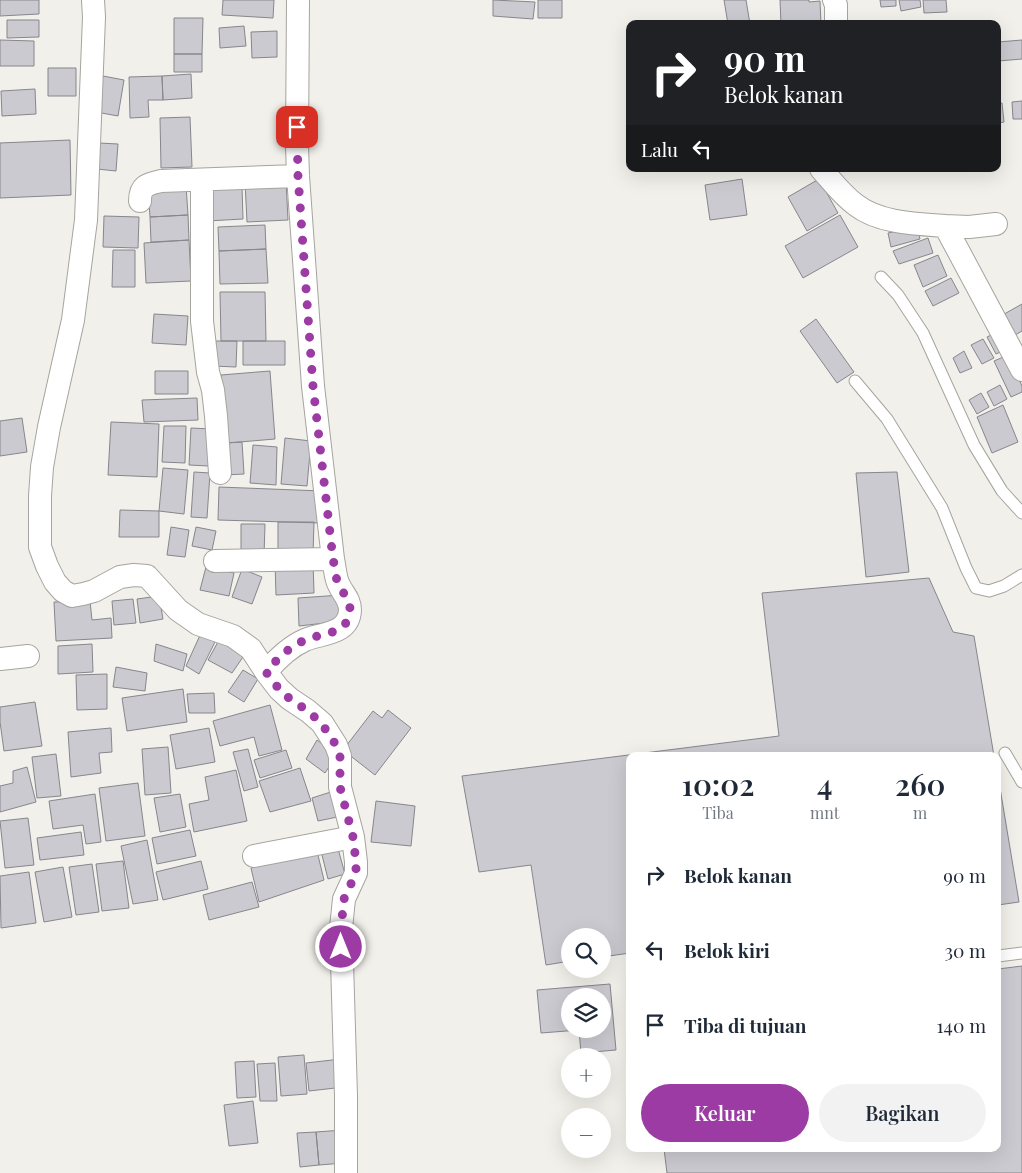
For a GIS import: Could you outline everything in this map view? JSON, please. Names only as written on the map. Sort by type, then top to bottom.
[{"type":"street","points":[[93,0],[94,17],[86,220],[72,320],[42,467],[40,547],[55,582],[63,591],[72,596],[94,591],[120,577],[134,574],[147,576],[178,610],[198,624],[233,636],[251,649],[279,689],[322,724],[336,745],[340,756],[340,787],[353,837],[356,862],[356,873],[344,899],[341,928],[346,1096],[346,1173]]},
{"type":"street","points":[[266,672],[277,659],[305,640],[338,630],[346,622],[350,611],[349,601],[339,585],[333,559],[313,386],[298,176],[298,0]]},
{"type":"street","points":[[834,0],[836,20]]},
{"type":"street","points":[[824,172],[842,193],[856,205],[874,216],[923,225],[969,227],[996,224]]},
{"type":"street","points":[[140,201],[142,189],[148,184],[169,181],[298,176]]},
{"type":"street","points":[[202,180],[202,321],[208,372],[213,390],[220,473]]},
{"type":"street","points":[[945,226],[1022,370]]},
{"type":"street","points":[[215,560],[333,559]]},
{"type":"street","points":[[0,659],[28,656]]},
{"type":"street","points":[[254,856],[353,837]]},
{"type":"lane","points":[[881,277],[898,295],[923,333],[974,445],[1002,491],[1022,513]]},
{"type":"lane","points":[[855,381],[886,419],[942,508],[976,588],[989,591],[1004,586],[1022,575]]},
{"type":"lane","points":[[1005,752],[1022,782]]},
{"type":"lane","points":[[1001,956],[1022,953]]},
{"type":"building","points":[[0,0],[39,0],[39,14],[0,16]]},
{"type":"building","points":[[223,0],[274,0],[273,18],[222,15]]},
{"type":"building","points":[[493,0],[535,2],[533,19],[493,16]]},
{"type":"building","points":[[538,0],[562,0],[562,18],[538,18]]},
{"type":"building","points":[[724,0],[746,0],[749,20],[727,20]]},
{"type":"building","points":[[780,0],[820,1],[821,20],[781,20]]},
{"type":"building","points":[[880,0],[896,0],[896,6],[881,7]]},
{"type":"building","points":[[899,0],[920,0],[921,7],[901,11]]},
{"type":"building","points":[[923,0],[946,0],[947,12],[924,13]]},
{"type":"building","points":[[174,18],[203,18],[202,54],[174,54]]},
{"type":"building","points":[[7,20],[39,20],[39,37],[7,38]]},
{"type":"building","points":[[244,26],[246,46],[220,48],[219,28]]},
{"type":"building","points":[[277,31],[277,57],[252,58],[251,32]]},
{"type":"building","points":[[0,40],[34,41],[34,66],[0,66]]},
{"type":"building","points":[[1022,40],[1022,59],[1001,61],[1001,42]]},
{"type":"building","points":[[174,54],[202,54],[202,72],[174,72]]},
{"type":"building","points":[[48,68],[76,68],[76,96],[48,96]]},
{"type":"building","points":[[191,74],[192,98],[163,100],[162,76]]},
{"type":"building","points":[[103,76],[124,80],[118,116],[96,112]]},
{"type":"building","points":[[162,76],[163,100],[148,100],[149,117],[130,118],[129,77]]},
{"type":"building","points":[[35,89],[36,114],[2,116],[1,91]]},
{"type":"building","points":[[1022,101],[1022,119],[1013,119],[1012,102]]},
{"type":"building","points":[[1001,103],[1002,103],[1004,122],[1001,122]]},
{"type":"building","points":[[190,117],[192,167],[161,168],[160,118]]},
{"type":"building","points":[[70,140],[71,195],[0,198],[0,143]]},
{"type":"building","points":[[99,143],[118,144],[116,171],[97,169]]},
{"type":"building","points":[[742,179],[747,215],[710,220],[705,185]]},
{"type":"building","points":[[819,179],[838,213],[807,231],[788,197]]},
{"type":"building","points":[[286,180],[288,220],[247,222],[245,182]]},
{"type":"building","points":[[186,185],[188,215],[150,217],[148,187]]},
{"type":"building","points":[[242,187],[243,219],[207,221],[205,189]]},
{"type":"building","points":[[188,215],[189,240],[151,242],[150,217]]},
{"type":"building","points":[[840,215],[858,247],[803,278],[785,246]]},
{"type":"building","points":[[104,216],[139,217],[138,248],[103,247]]},
{"type":"building","points":[[265,225],[266,249],[219,251],[218,227]]},
{"type":"building","points":[[917,227],[920,239],[891,247],[888,233]]},
{"type":"building","points":[[928,238],[933,253],[899,264],[893,251]]},
{"type":"building","points":[[189,240],[191,281],[146,283],[144,243]]},
{"type":"building","points":[[266,249],[268,283],[220,284],[219,251]]},
{"type":"building","points":[[113,250],[135,250],[135,287],[112,287]]},
{"type":"building","points":[[938,255],[947,276],[923,287],[914,265]]},
{"type":"building","points":[[951,278],[959,293],[933,306],[925,291]]},
{"type":"building","points":[[220,292],[265,292],[266,341],[221,341]]},
{"type":"building","points":[[1022,304],[1022,331],[1010,338],[999,317]]},
{"type":"building","points":[[154,314],[188,316],[186,345],[152,343]]},
{"type":"building","points":[[816,319],[854,372],[837,383],[800,331]]},
{"type":"building","points":[[998,332],[1007,349],[996,354],[987,337]]},
{"type":"building","points":[[983,339],[994,358],[982,364],[971,345]]},
{"type":"building","points":[[213,341],[237,341],[236,367],[213,366]]},
{"type":"building","points":[[243,341],[285,341],[285,365],[243,365]]},
{"type":"building","points":[[964,351],[972,368],[960,373],[953,358]]},
{"type":"building","points":[[1008,355],[1022,386],[1022,392],[1011,397],[994,361]]},
{"type":"building","points":[[155,371],[188,371],[188,394],[155,394]]},
{"type":"building","points":[[270,371],[275,439],[228,443],[221,375]]},
{"type":"building","points":[[1000,385],[1007,399],[994,406],[987,392]]},
{"type":"building","points":[[981,393],[989,407],[977,414],[969,400]]},
{"type":"building","points":[[197,398],[198,420],[144,422],[142,400]]},
{"type":"building","points":[[1003,405],[1018,442],[992,453],[977,417]]},
{"type":"building","points":[[22,418],[27,452],[0,456],[0,421]]},
{"type":"building","points":[[111,422],[159,424],[157,477],[108,475]]},
{"type":"building","points":[[164,426],[186,426],[185,463],[162,462]]},
{"type":"building","points":[[191,428],[211,429],[209,466],[189,465]]},
{"type":"building","points":[[285,438],[311,441],[307,486],[281,484]]},
{"type":"building","points":[[242,442],[244,474],[225,475],[223,443]]},
{"type":"building","points":[[253,445],[277,447],[276,485],[250,483]]},
{"type":"building","points":[[163,468],[188,470],[184,514],[159,511]]},
{"type":"building","points":[[194,472],[210,473],[207,518],[191,517]]},
{"type":"building","points":[[897,472],[909,572],[866,577],[856,473]]},
{"type":"building","points":[[219,487],[322,491],[321,523],[218,520]]},
{"type":"building","points":[[120,510],[159,511],[159,537],[119,537]]},
{"type":"building","points":[[278,522],[314,522],[313,554],[278,553]]},
{"type":"building","points":[[241,524],[265,524],[264,556],[241,555]]},
{"type":"building","points":[[171,527],[189,530],[185,557],[167,555]]},
{"type":"building","points":[[196,527],[216,531],[212,550],[192,546]]},
{"type":"building","points":[[313,561],[314,593],[276,595],[275,562]]},
{"type":"building","points":[[206,567],[234,573],[229,596],[200,590]]},
{"type":"building","points":[[242,569],[262,577],[252,604],[232,597]]},
{"type":"building","points":[[929,578],[953,632],[974,636],[993,752],[652,752],[779,736],[762,593]]},
{"type":"building","points":[[341,595],[342,621],[299,626],[298,598]]},
{"type":"building","points":[[159,596],[163,619],[140,623],[137,599]]},
{"type":"building","points":[[133,599],[136,623],[114,625],[112,601]]},
{"type":"building","points":[[90,601],[92,620],[111,618],[112,638],[56,641],[54,602]]},
{"type":"building","points":[[201,633],[215,642],[199,674],[186,666]]},
{"type":"building","points":[[219,640],[243,657],[232,673],[208,660]]},
{"type":"building","points":[[92,644],[93,672],[58,674],[58,646]]},
{"type":"building","points":[[156,644],[187,654],[183,671],[154,661]]},
{"type":"building","points":[[116,667],[147,673],[145,691],[113,687]]},
{"type":"building","points":[[243,670],[258,679],[244,702],[228,692]]},
{"type":"building","points":[[107,674],[107,709],[77,710],[76,675]]},
{"type":"building","points":[[183,689],[187,722],[127,731],[122,698]]},
{"type":"building","points":[[214,693],[215,713],[189,713],[187,694]]},
{"type":"building","points":[[35,702],[42,746],[4,751],[0,707]]},
{"type":"building","points":[[270,705],[282,750],[259,756],[254,737],[220,746],[213,721]]},
{"type":"building","points":[[388,710],[411,728],[375,775],[343,750],[373,711],[382,718]]},
{"type":"building","points":[[111,728],[112,752],[99,753],[101,773],[71,777],[68,732]]},
{"type":"building","points":[[209,728],[215,762],[176,769],[170,735]]},
{"type":"building","points":[[317,740],[337,755],[325,773],[306,759]]},
{"type":"building","points":[[168,747],[171,793],[145,795],[142,749]]},
{"type":"building","points":[[248,749],[258,787],[244,791],[233,752]]},
{"type":"building","points":[[286,750],[292,768],[260,778],[254,760]]},
{"type":"building","points":[[56,754],[61,796],[37,798],[32,757]]},
{"type":"building","points":[[626,755],[626,954],[611,956],[611,928],[561,928],[561,962],[546,965],[531,865],[479,872],[462,776]]},
{"type":"building","points":[[27,767],[36,802],[0,812],[0,786],[13,783],[13,771]]},
{"type":"building","points":[[300,768],[311,801],[270,812],[259,781]]},
{"type":"building","points":[[236,770],[247,821],[194,832],[189,804],[209,800],[205,777]]},
{"type":"building","points":[[138,783],[145,836],[106,841],[99,788]]},
{"type":"building","points":[[337,790],[342,816],[318,821],[312,798]]},
{"type":"building","points":[[95,794],[101,842],[86,844],[83,825],[53,829],[49,801]]},
{"type":"building","points":[[180,794],[186,827],[160,832],[154,798]]},
{"type":"building","points":[[1001,794],[1019,902],[1001,905]]},
{"type":"building","points":[[376,801],[415,806],[411,846],[371,842]]},
{"type":"building","points":[[28,818],[34,865],[5,868],[0,821]]},
{"type":"building","points":[[190,830],[196,856],[157,864],[152,838]]},
{"type":"building","points":[[81,832],[84,855],[40,860],[37,838]]},
{"type":"building","points":[[147,840],[158,900],[133,904],[121,846]]},
{"type":"building","points":[[337,845],[345,874],[328,879],[321,851]]},
{"type":"building","points":[[316,847],[324,880],[259,902],[251,868]]},
{"type":"building","points":[[123,861],[129,908],[102,911],[96,864]]},
{"type":"building","points":[[201,861],[208,889],[163,900],[156,872]]},
{"type":"building","points":[[92,864],[99,912],[76,915],[69,867]]},
{"type":"building","points":[[63,867],[72,917],[44,922],[35,872]]},
{"type":"building","points":[[29,872],[36,923],[1,928],[0,876]]},
{"type":"building","points":[[252,882],[259,907],[209,920],[203,895]]},
{"type":"building","points":[[1022,966],[1022,1173],[667,1173],[664,1152],[1001,1152],[1001,969]]},
{"type":"building","points":[[610,984],[610,988],[561,988]]},
{"type":"building","points":[[561,988],[561,1031],[541,1033],[537,990]]},
{"type":"building","points":[[611,995],[616,1050],[611,1050],[611,1048],[581,1048],[580,1038],[611,1038]]},
{"type":"building","points":[[304,1055],[307,1094],[281,1096],[278,1057]]},
{"type":"building","points":[[341,1059],[344,1087],[309,1091],[306,1063]]},
{"type":"building","points":[[254,1061],[256,1097],[237,1098],[235,1062]]},
{"type":"building","points":[[275,1063],[277,1101],[260,1101],[257,1064]]},
{"type":"building","points":[[253,1101],[258,1143],[229,1146],[224,1105]]},
{"type":"building","points":[[343,1130],[344,1163],[319,1165],[316,1132]]},
{"type":"building","points":[[316,1132],[319,1165],[300,1167],[297,1133]]},
{"type":"route","points":[[297,127],[298,176],[313,386],[333,559],[339,585],[349,601],[350,611],[346,622],[338,630],[305,640],[277,659],[266,672],[279,689],[322,724],[336,745],[340,756],[340,787],[349,818],[356,862],[356,873],[344,899],[341,947]]}]
